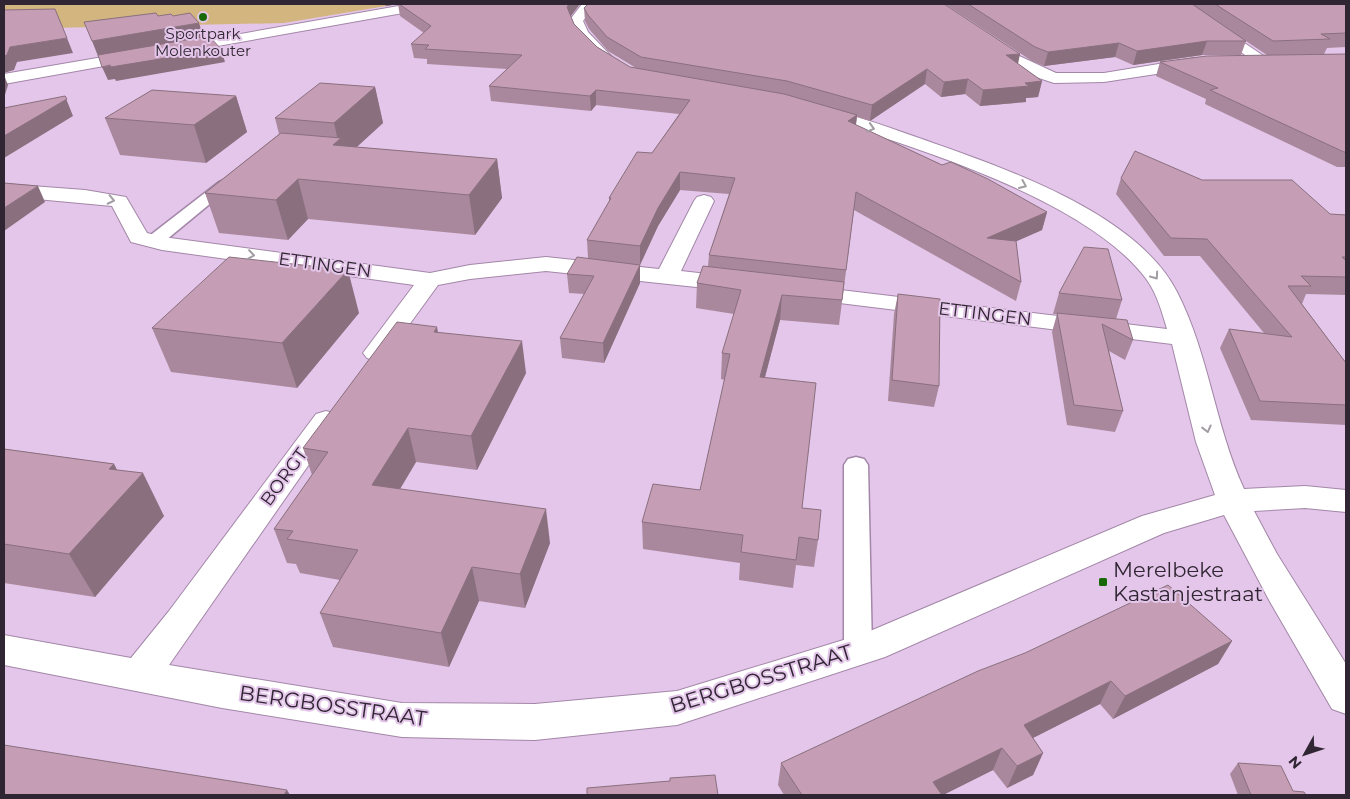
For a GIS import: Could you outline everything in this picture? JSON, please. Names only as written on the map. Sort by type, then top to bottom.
[{"type":"street","points":[[4,79],[431,4]]},
{"type":"street","points":[[589,4],[576,21],[581,34],[618,68]]},
{"type":"street","points":[[933,4],[1026,66],[1052,77],[1084,79],[1169,65],[1211,62]]},
{"type":"street","points":[[1178,4],[1263,60]]},
{"type":"street","points":[[1237,61],[1281,60]]},
{"type":"street","points":[[803,108],[887,133],[972,164],[1035,190],[1096,222],[1124,243],[1152,270],[1168,296],[1182,338],[1212,449],[1233,501],[1260,553],[1346,697]]},
{"type":"street","name":"ETTINGEN","points":[[4,190],[85,196],[119,201],[139,237],[154,241],[430,280],[470,272],[546,264],[753,287]]},
{"type":"street","points":[[668,277],[704,201]]},
{"type":"street","name":"BORGT","points":[[140,675],[182,621],[351,386],[430,280]]},
{"type":"street","name":"ETTINGEN","points":[[782,290],[1182,338]]},
{"type":"street","name":"BERGBOSSTRAAT","points":[[4,650],[402,720],[535,722],[678,708],[858,650],[1152,524],[1233,501],[1304,497],[1346,501]]},
{"type":"lane","points":[[154,241],[224,185]]},
{"type":"lane","points":[[856,465],[858,650]]},
{"type":"shaded area","points":[[4,4],[398,4],[284,23],[4,29]]},
{"type":"building","points":[[399,4],[569,4],[567,7],[574,24],[597,47],[630,67],[784,94],[857,115],[848,121],[942,165],[951,162],[988,179],[1047,212],[987,238],[1016,241],[1021,282],[856,192],[846,270],[709,255],[735,178],[680,172],[658,208],[640,246],[587,240],[611,198],[609,198],[637,152],[652,153],[690,100],[596,90],[590,96],[489,86],[522,55],[425,49],[429,45],[411,44],[431,26]]},
{"type":"building","points":[[588,4],[944,4],[1020,54],[1006,55],[1042,81],[1025,83],[1029,86],[983,90],[968,79],[944,82],[927,69],[872,105],[787,81],[641,57],[607,37],[588,15],[584,8]]},
{"type":"building","points":[[968,4],[1192,4],[1246,41],[1207,41],[1137,51],[1119,43],[1048,52],[1035,47]]},
{"type":"building","points":[[1215,4],[1346,4],[1346,33],[1321,34],[1330,39],[1273,41]]},
{"type":"building","points":[[55,9],[67,38],[10,47],[7,55],[4,56],[4,10]]},
{"type":"building","points":[[156,13],[158,16],[171,14],[173,16],[190,13],[199,23],[92,41],[84,22]]},
{"type":"building","points":[[209,36],[221,49],[111,67],[110,65],[102,67],[98,55]]},
{"type":"building","points":[[1346,54],[1346,152],[1210,90],[1218,88],[1160,62],[1207,56]]},
{"type":"building","points":[[320,83],[375,87],[334,123],[275,118]]},
{"type":"building","points":[[152,90],[236,96],[194,125],[105,118]]},
{"type":"building","points":[[65,96],[67,99],[4,136],[4,108]]},
{"type":"building","points":[[281,133],[341,138],[333,145],[497,159],[469,195],[298,179],[276,200],[205,193]]},
{"type":"building","points":[[1135,151],[1202,180],[1292,180],[1330,214],[1346,215],[1346,257],[1342,257],[1346,261],[1346,277],[1301,276],[1311,286],[1288,286],[1346,363],[1346,405],[1260,401],[1229,329],[1292,337],[1207,239],[1171,238],[1121,178]]},
{"type":"building","points":[[4,183],[38,186],[4,208]]},
{"type":"building","points":[[1084,247],[1108,249],[1122,300],[1059,293]]},
{"type":"building","points":[[229,257],[348,270],[282,343],[152,328]]},
{"type":"building","points":[[577,257],[640,265],[603,343],[560,338],[594,276],[567,274]]},
{"type":"building","points":[[703,266],[844,282],[842,300],[782,295],[760,377],[816,383],[802,508],[821,510],[818,540],[799,537],[796,560],[741,552],[743,535],[642,522],[653,484],[700,490],[730,354],[722,353],[741,290],[697,283]]},
{"type":"building","points":[[898,294],[940,299],[939,386],[892,380]]},
{"type":"building","points":[[1057,313],[1127,320],[1133,340],[1102,324],[1123,411],[1074,405]]},
{"type":"building","points":[[397,322],[437,327],[434,332],[522,341],[471,436],[408,428],[372,485],[546,509],[520,574],[472,567],[441,633],[320,613],[358,550],[287,539],[293,531],[274,529],[328,452],[303,448]]},
{"type":"building","points":[[4,449],[114,464],[109,469],[143,473],[69,554],[4,544]]},
{"type":"building","points":[[1168,585],[1232,641],[1125,696],[1111,681],[1024,725],[1043,753],[1017,766],[1002,748],[933,782],[942,795],[802,795],[781,763],[978,671],[1025,653]]},
{"type":"building","points":[[4,745],[287,790],[284,795],[4,795]]},
{"type":"building","points":[[1238,763],[1281,766],[1293,791],[1304,792],[1306,795],[1251,795]]},
{"type":"building","points":[[715,775],[718,795],[587,795],[587,788],[670,781],[670,778]]},
{"type":"place","name":"Sportpark Molenkouter","points":[[203,17]]},
{"type":"place","name":"Merelbeke Kastanjestraat","points":[[1103,582]]}]
